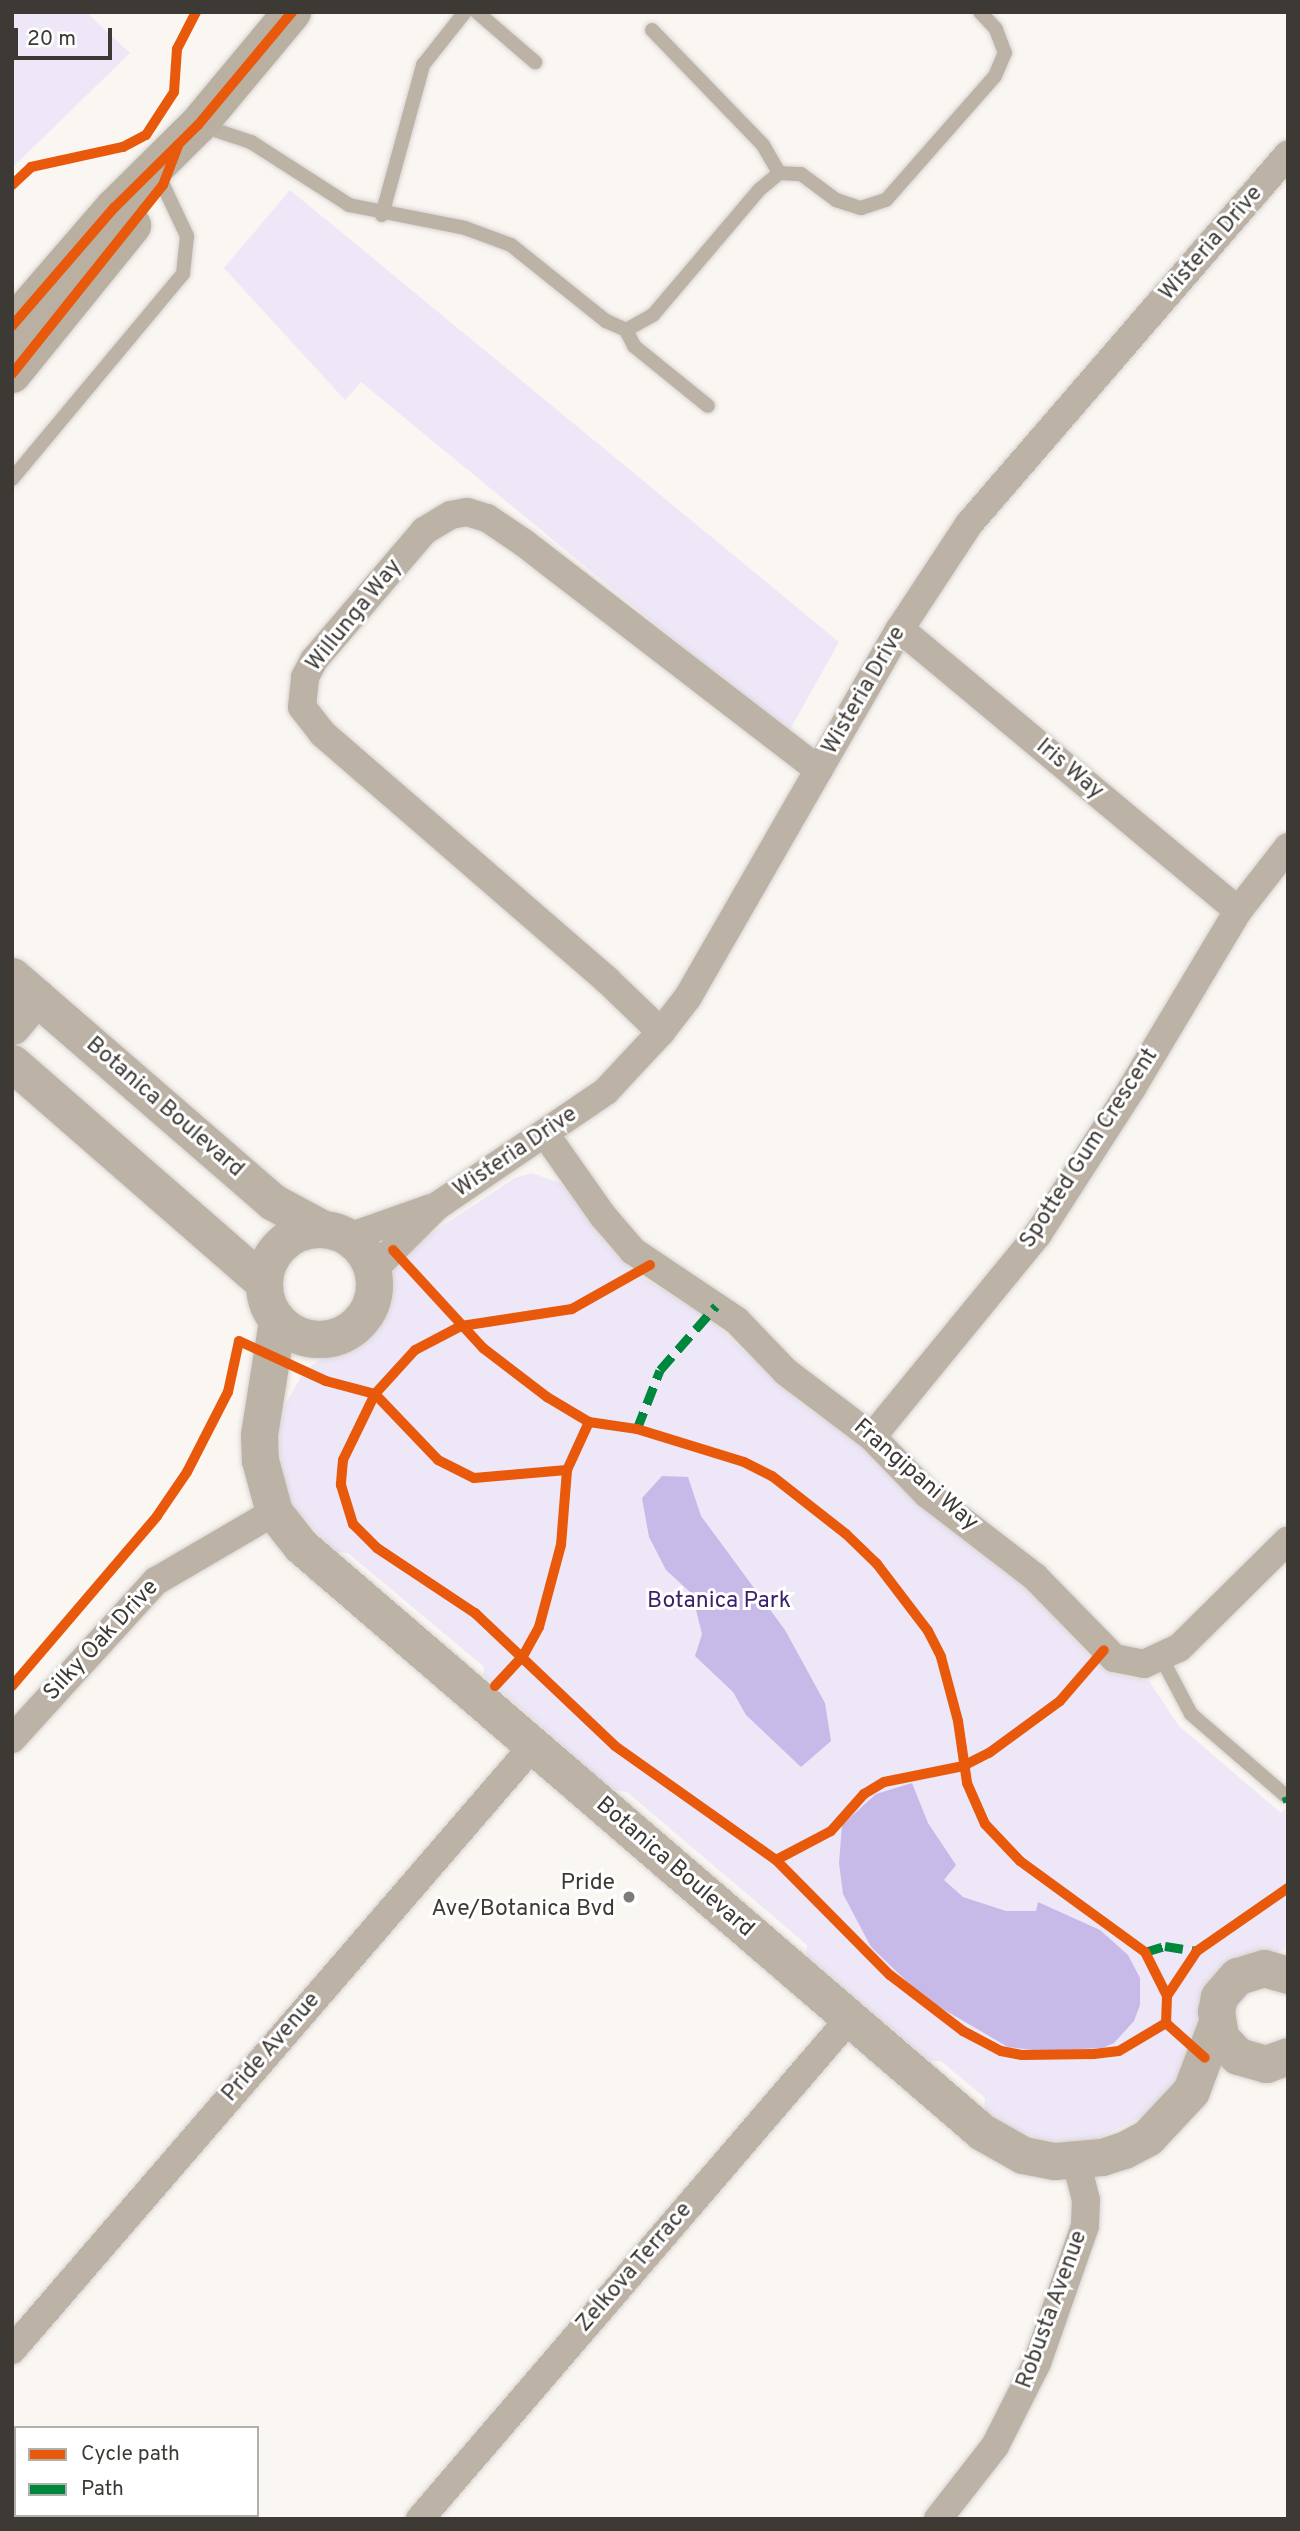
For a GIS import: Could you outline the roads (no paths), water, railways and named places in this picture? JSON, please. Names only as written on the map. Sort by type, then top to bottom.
[{"type":"main road","points":[[12,327],[114,208],[190,131],[292,12]]},
{"type":"main road","points":[[12,374],[163,185],[190,131]]},
{"type":"street","name":"Wisteria Drive","points":[[373,1270],[437,1206],[546,1135],[606,1091],[661,1032],[688,997],[900,629],[970,524],[1288,155]]},
{"type":"street","name":"Willunga Way","points":[[661,1032],[607,980],[323,734],[302,707],[305,677],[314,660],[424,531],[451,514],[467,512],[487,518],[524,543],[819,770]]},
{"type":"street","name":"Iris Way","points":[[900,629],[1238,911]]},
{"type":"street","name":"Spotted Gum Crescent","points":[[872,1437],[1038,1234],[1132,1088],[1238,911],[1288,847]]},
{"type":"street","points":[[12,1026],[24,987]]},
{"type":"street","name":"Botanica Boulevard","points":[[24,987],[273,1202],[336,1233]]},
{"type":"street","points":[[12,1063],[263,1282]]},
{"type":"street","name":"Frangipani Way","points":[[546,1135],[627,1245],[650,1265],[737,1321],[786,1372],[872,1437],[927,1494],[1035,1577],[1104,1650],[1128,1663],[1162,1659]]},
{"type":"street","name":"Wisteria Drive","points":[[336,1233],[437,1206]]},
{"type":"street","points":[[305,1230],[336,1233],[368,1257],[373,1270],[371,1304],[363,1318],[335,1338],[318,1340],[289,1331],[269,1310],[263,1282],[276,1249],[305,1230]]},
{"type":"street","name":"Botanica Boulevard","points":[[277,1321],[259,1435],[260,1460],[274,1512],[301,1546],[850,2018],[1002,2145],[1023,2155],[1076,2161],[1124,2150],[1148,2137],[1191,2091],[1216,2025],[1219,1997],[1227,1986],[1237,1976],[1280,1966]]},
{"type":"street","name":"Botanica Boulevard","points":[[265,1405],[318,1340]]},
{"type":"street","name":"Silky Oak Drive","points":[[13,1736],[156,1581],[274,1512]]},
{"type":"street","points":[[1162,1659],[1179,1648],[1288,1540]]},
{"type":"street","name":"Pride Avenue","points":[[12,2350],[533,1746]]},
{"type":"street","name":"Zelkova Terrace","points":[[420,2519],[850,2018]]},
{"type":"street","points":[[1216,2025],[1227,2048],[1273,2063]]},
{"type":"street","name":"Botanica Boulevard","points":[[1191,2091],[1273,2063]]},
{"type":"street","name":"Robusta Avenue","points":[[937,2519],[995,2446],[1037,2363],[1085,2226],[1086,2200],[1076,2161]]},
{"type":"lane","points":[[382,215],[423,65],[465,12]]},
{"type":"lane","points":[[477,12],[535,62]]},
{"type":"lane","points":[[779,173],[801,174],[836,200],[861,208],[886,200],[995,76],[1005,53],[996,30],[980,12]]},
{"type":"lane","points":[[652,30],[764,145],[779,173]]},
{"type":"lane","points":[[190,131],[251,142],[349,205],[382,215],[465,228],[511,245],[606,321],[626,330],[634,346],[708,406]]},
{"type":"lane","points":[[626,330],[653,315],[779,173]]},
{"type":"lane","points":[[12,480],[183,274],[187,236],[163,185]]},
{"type":"lane","points":[[1162,1659],[1191,1714],[1286,1796]]},
{"type":"place","name":"Pride Ave/Botanica Bvd","points":[[629,1897]]},
{"type":"park label","name":"Botanica Park","points":[[719,1602]]}]
